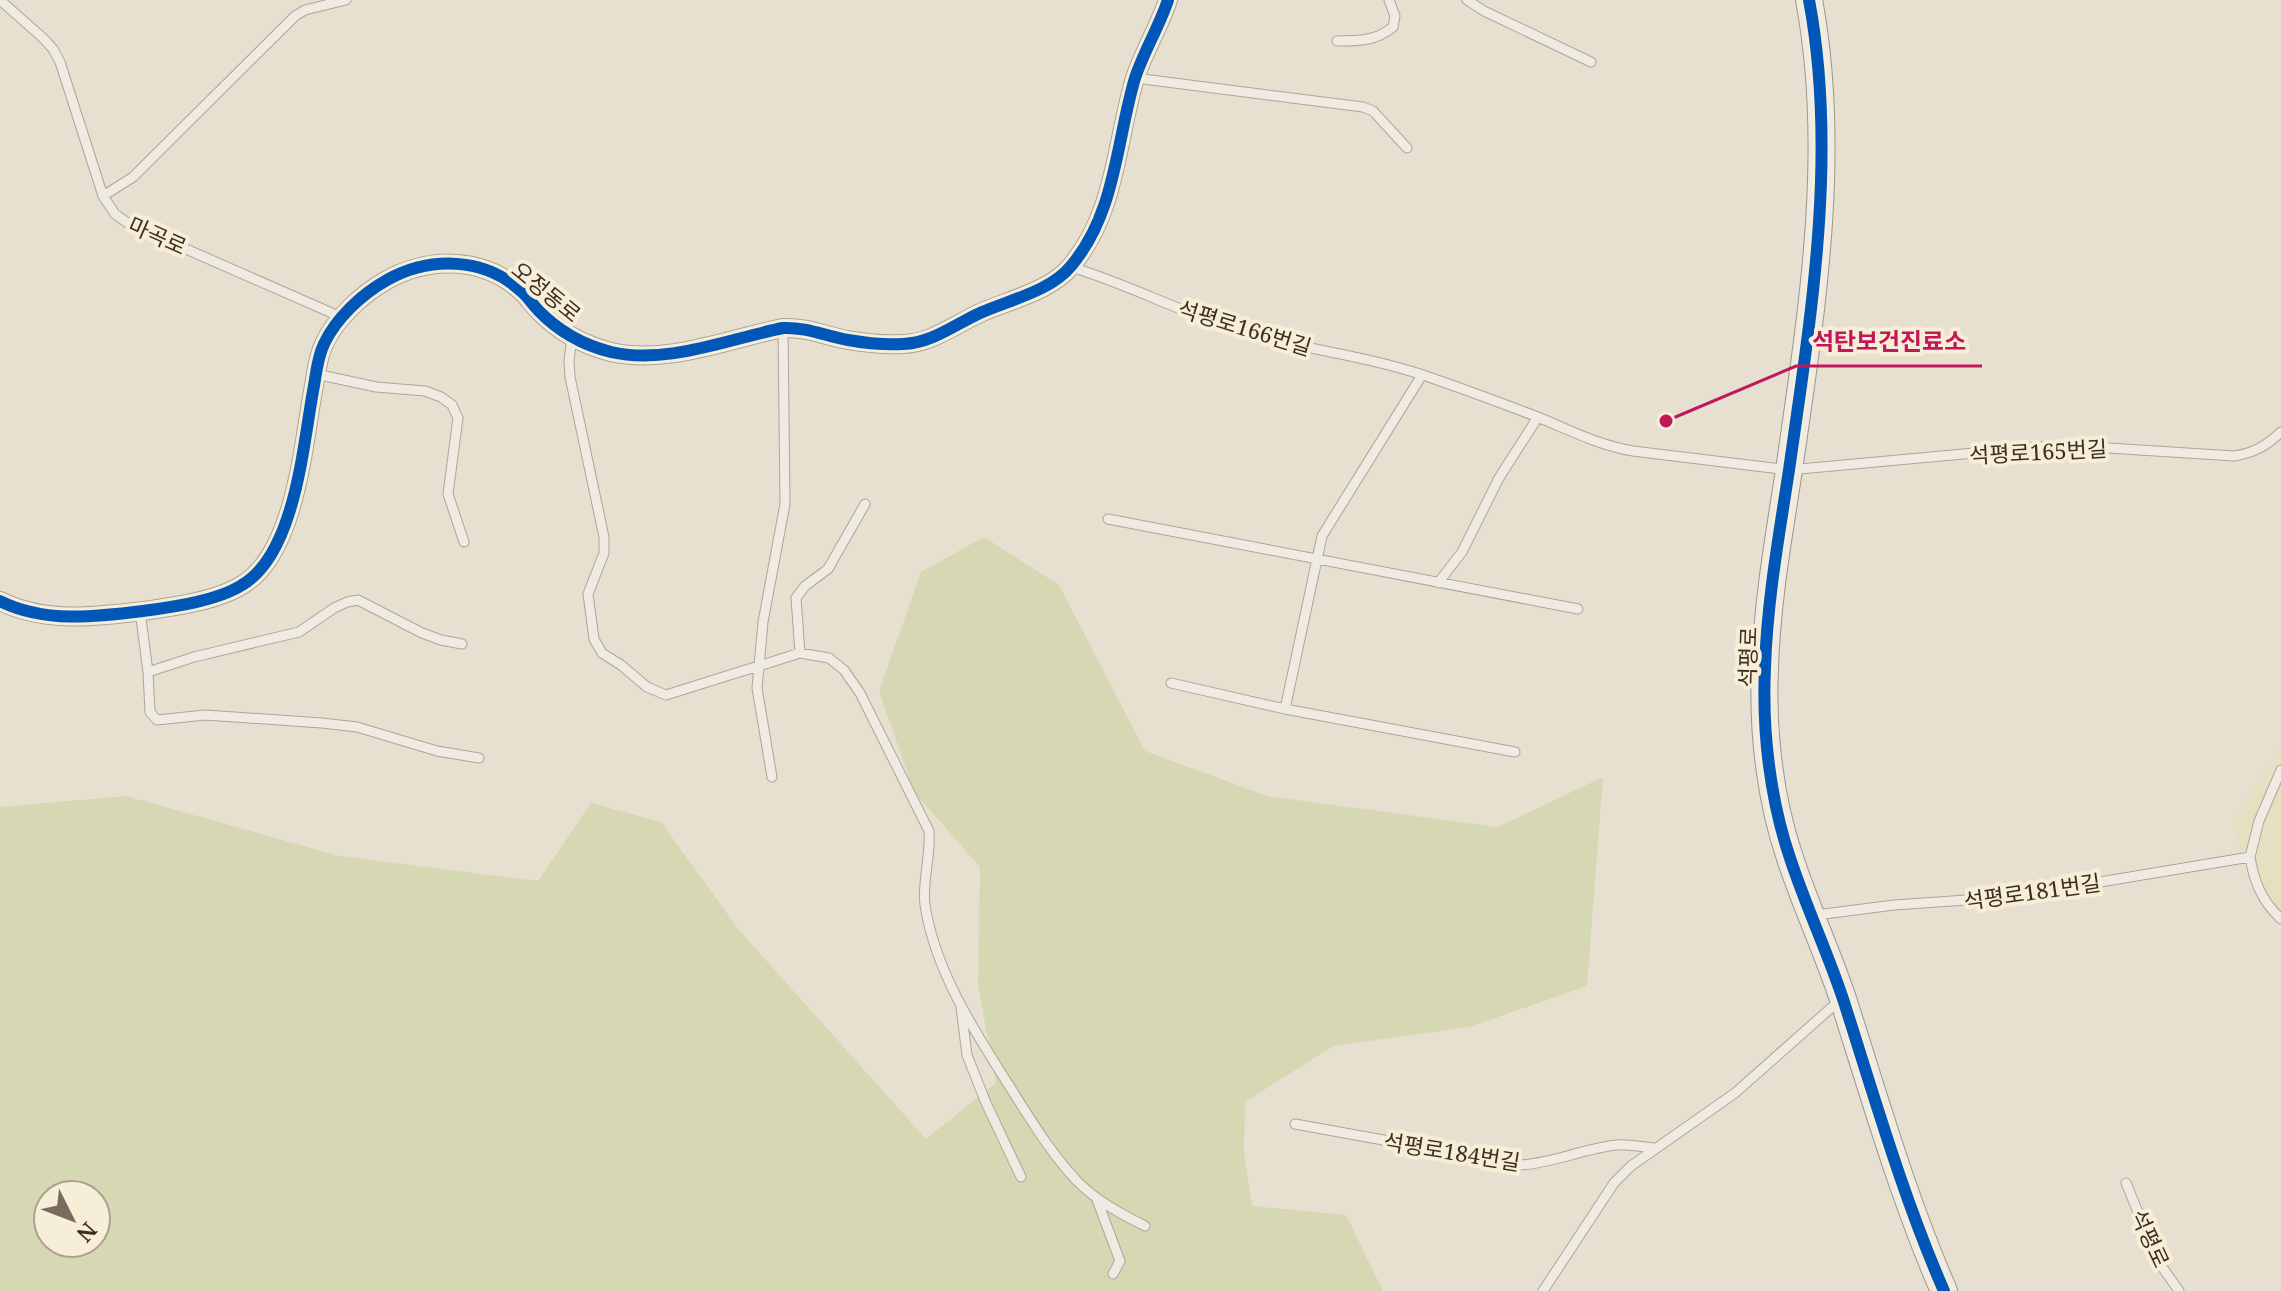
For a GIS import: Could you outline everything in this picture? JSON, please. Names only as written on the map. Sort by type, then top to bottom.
[{"type":"street","name":"오정동로","points":[[0,601],[30,613],[55,617],[140,611],[224,593],[242,585],[257,573],[272,552],[290,510],[323,345],[341,317],[386,280],[413,269],[445,262],[481,267],[521,291],[539,312],[572,337],[612,352],[651,356],[783,328],[803,327],[846,340],[903,344],[920,342],[940,336],[962,321],[1048,284],[1071,267],[1095,230],[1122,143],[1135,78],[1168,0]]},
{"type":"street","name":"석평로","points":[[1809,0],[1817,43],[1821,96],[1820,196],[1811,303],[1771,585],[1764,670],[1767,736],[1775,804],[1790,858],[1843,998],[1896,1169],[1944,1291]]},
{"type":"lane","name":"마곡로","points":[[0,0],[53,49],[60,62],[103,196],[115,214],[129,224],[341,317]]},
{"type":"lane","points":[[103,196],[133,177],[295,16],[305,10],[346,0]]},
{"type":"lane","points":[[1337,41],[1382,36],[1393,27],[1395,16],[1389,0]]},
{"type":"lane","points":[[1467,0],[1591,62]]},
{"type":"lane","points":[[1135,78],[1363,107],[1373,111],[1407,148]]},
{"type":"lane","name":"석평로166번길","points":[[1071,267],[1110,279],[1237,330],[1422,375],[1538,417],[1607,447],[1789,470]]},
{"type":"lane","points":[[772,777],[757,688],[763,622],[785,504],[783,328]]},
{"type":"lane","name":"오정동로","points":[[572,337],[570,377],[604,537],[604,553],[588,594],[594,639],[602,653],[647,687],[666,695],[758,665]]},
{"type":"lane","points":[[316,374],[376,387],[425,391],[452,405],[458,418],[448,494],[464,542]]},
{"type":"lane","points":[[1285,709],[1322,536],[1422,375]]},
{"type":"lane","points":[[1438,583],[1462,552],[1499,478],[1538,417]]},
{"type":"lane","name":"석평로165번길","points":[[1789,470],[2061,445],[2234,456],[2250,454],[2281,432]]},
{"type":"lane","points":[[800,653],[796,598],[805,586],[828,569],[865,504]]},
{"type":"lane","points":[[1108,519],[1578,609]]},
{"type":"lane","points":[[148,672],[194,657],[299,632],[334,608],[358,600],[422,633],[462,644]]},
{"type":"lane","points":[[140,611],[150,712],[157,720],[205,715],[357,727],[437,751],[479,758]]},
{"type":"lane","points":[[758,665],[800,653],[829,658],[844,670],[860,693],[929,831],[925,902],[932,937],[961,1004],[1039,1134],[1078,1182],[1096,1197],[1145,1226]]},
{"type":"lane","points":[[1171,683],[1285,709],[1515,752]]},
{"type":"lane","points":[[2279,915],[2261,896],[2250,857],[2259,821],[2281,770]]},
{"type":"lane","name":"석평로181번길","points":[[1812,916],[1894,905],[2010,897],[2250,857]]},
{"type":"lane","points":[[1543,1291],[1614,1183],[1655,1148],[1735,1093],[1843,998]]},
{"type":"lane","points":[[961,1004],[967,1055],[1021,1177]]},
{"type":"lane","name":"석평로184번길","points":[[1295,1124],[1521,1165],[1540,1164],[1620,1145],[1655,1148]]},
{"type":"lane","name":"석평로","points":[[2126,1183],[2158,1261],[2179,1291]]},
{"type":"lane","points":[[1096,1197],[1120,1261],[1113,1274]]},
{"type":"shaded area","points":[[2281,746],[2281,926],[2263,909],[2232,823]]},
{"type":"green space","points":[[984,537],[1059,585],[1145,751],[1267,796],[1498,827],[1603,777],[1587,986],[1469,1027],[1333,1046],[1245,1102],[1244,1152],[1252,1206],[1346,1215],[1383,1291],[0,1291],[0,807],[126,796],[339,856],[538,881],[591,803],[661,822],[739,930],[926,1139],[996,1083],[978,985],[980,867],[914,792],[879,691],[921,572]]},
{"type":"cycle path","points":[[0,601],[34,613],[107,615],[194,602],[242,585],[260,570],[285,524],[300,468],[318,361],[329,334],[368,292],[404,272],[439,264],[474,266],[491,272],[507,280],[546,318],[572,336],[601,349],[632,355],[676,353],[783,328],[868,343],[914,343],[1041,288],[1063,275],[1071,266],[1097,223],[1113,176],[1135,78],[1168,0]]},
{"type":"cycle path","points":[[1809,0],[1821,117],[1818,235],[1813,294],[1768,618],[1764,692],[1766,740],[1777,812],[1790,858],[1838,984],[1903,1184],[1944,1291]]},
{"type":"place","name":"석탄보건진료소","points":[[1666,421]]}]
